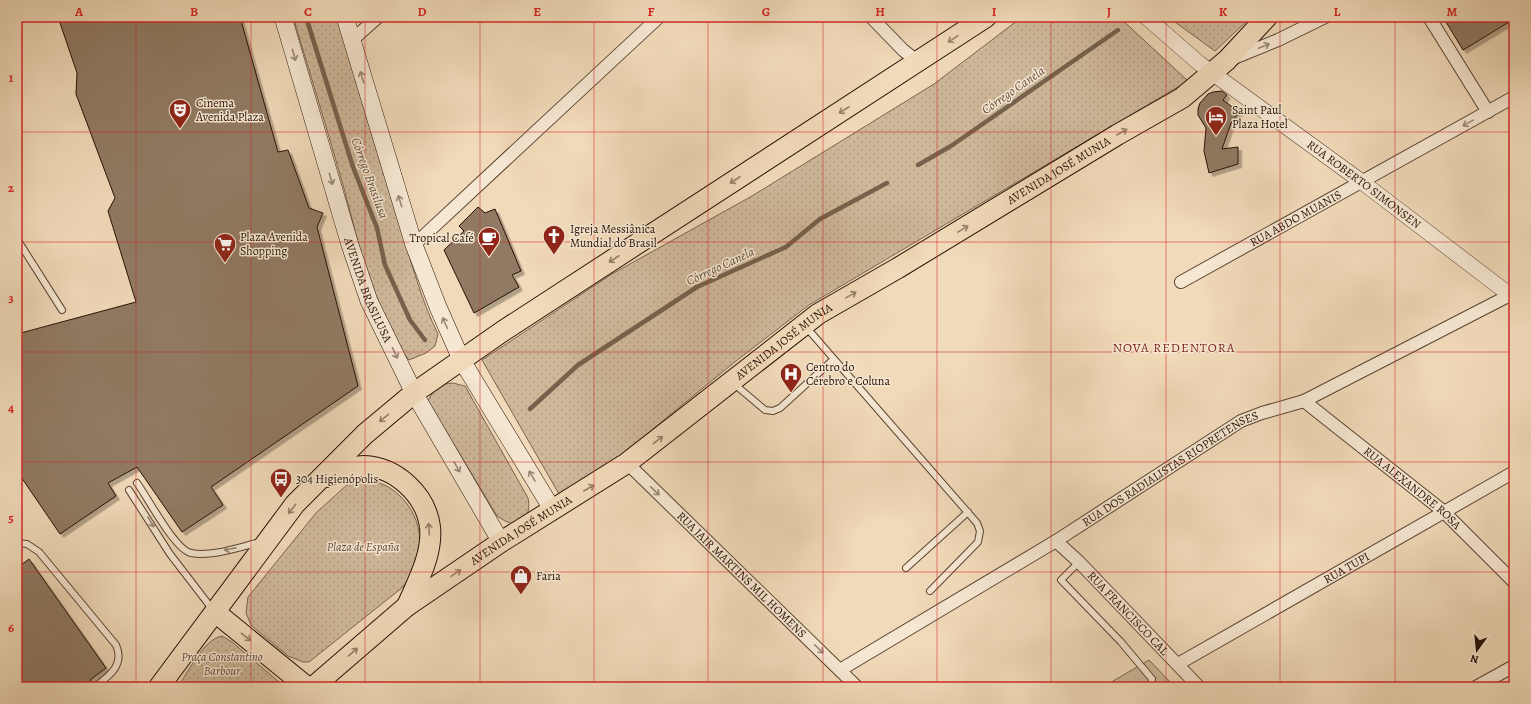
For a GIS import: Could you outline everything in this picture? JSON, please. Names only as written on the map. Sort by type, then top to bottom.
[{"type":"main road","name":"AVENIDA BRASILUSA","points":[[283,17],[348,237],[369,301],[414,393],[501,542]]},
{"type":"main road","points":[[345,17],[351,41],[414,245],[461,359],[552,509]]},
{"type":"main road","points":[[159,687],[295,504],[365,434],[414,393],[461,359],[986,17]]},
{"type":"main road","name":"AVENIDA JOSÉ MUNIA","points":[[313,687],[407,606],[501,542],[552,509],[596,484],[627,463],[818,314],[898,268],[1117,135],[1182,98],[1220,67],[1267,17]]},
{"type":"main road","points":[[319,480],[345,469],[364,466],[379,468],[392,474],[413,489],[426,511],[430,528],[422,570],[407,606]]},
{"type":"main road","points":[[215,612],[308,687]]},
{"type":"main road","points":[[282,666],[301,669],[333,670]]},
{"type":"street","points":[[351,41],[378,17]]},
{"type":"street","points":[[414,245],[659,17]]},
{"type":"street","points":[[872,17],[903,50],[918,62]]},
{"type":"street","name":"RUA ROBERTO SIMONSEN","points":[[1146,17],[1220,67],[1362,182],[1513,295]]},
{"type":"street","points":[[1220,67],[1325,17]]},
{"type":"street","points":[[1428,17],[1488,112]]},
{"type":"street","name":"RUA ABDO MUANIS","points":[[1181,282],[1488,112],[1514,96]]},
{"type":"street","name":"RUA DOS RADIALISTAS RIOPRETENSES","points":[[840,670],[1056,541],[1241,422],[1262,413],[1304,401],[1513,295]]},
{"type":"street","name":"RUA ALEXANDRE ROSA","points":[[1304,401],[1444,511],[1514,582]]},
{"type":"street","name":"RUA JAIR MARTINS MIL HOMENS","points":[[627,463],[857,687]]},
{"type":"street","name":"RUA TUPI","points":[[1178,664],[1514,472]]},
{"type":"street","name":"RUA FRANCISCO CAL","points":[[1056,541],[1079,562],[1199,687]]},
{"type":"street","points":[[1476,687],[1514,666]]},
{"type":"lane","points":[[17,239],[62,310]]},
{"type":"lane","points":[[804,324],[977,523],[980,531],[978,542],[930,591]]},
{"type":"lane","points":[[732,382],[765,410],[773,411],[780,408],[834,359]]},
{"type":"lane","points":[[137,483],[172,537],[179,546],[190,553],[213,552],[268,540]]},
{"type":"lane","points":[[129,490],[170,554],[215,612]]},
{"type":"lane","points":[[906,568],[968,512]]},
{"type":"lane","points":[[17,543],[27,544],[39,552],[116,645],[120,658],[118,664],[108,677],[94,687]]},
{"type":"lane","points":[[1079,562],[1061,580],[1121,642],[1152,679],[1151,687]]},
{"type":"green space","points":[[293,17],[338,17],[417,280],[426,308],[438,334],[435,346],[426,353],[409,360],[396,342],[385,321],[368,277],[337,164]]},
{"type":"green space","points":[[1022,17],[1119,17],[1188,81],[809,305],[736,361],[620,456],[559,494],[482,360],[612,274],[752,196],[934,84]]},
{"type":"green space","points":[[1168,17],[1251,17],[1215,51]]},
{"type":"green space","points":[[453,383],[465,386],[528,498],[528,512],[524,517],[513,524],[497,516],[428,401],[435,390],[444,384]]},
{"type":"green space","name":"Plaza de España","points":[[364,479],[381,483],[390,488],[402,498],[410,509],[416,521],[419,534],[420,548],[417,562],[403,587],[309,662],[303,662],[288,656],[251,625],[246,613],[248,597],[316,513],[349,483]]},
{"type":"green space","name":"Praça Constantino Barbour","points":[[222,636],[232,642],[285,687],[178,687],[197,657],[209,643],[215,638]]},
{"type":"green space","points":[[1149,660],[1175,687],[1103,687]]},
{"type":"building","name":"Plaza Avenida Shopping","points":[[58,17],[240,17],[278,152],[288,150],[309,208],[323,213],[317,227],[358,386],[211,487],[223,505],[182,532],[137,467],[108,483],[116,496],[60,534],[17,471],[17,334],[136,302],[108,211],[115,198],[76,94],[77,73]]},
{"type":"building","points":[[1443,17],[1514,17],[1514,19],[1463,50]]},
{"type":"building","name":"Saint Paul Plaza Hotel","points":[[1222,91],[1227,95],[1223,100],[1239,112],[1231,123],[1222,149],[1238,147],[1238,164],[1209,173],[1204,151],[1206,128],[1198,115],[1198,109],[1200,103],[1208,94]]},
{"type":"building","points":[[478,207],[485,213],[495,209],[521,271],[512,275],[519,287],[474,313],[444,250],[464,231],[459,226]]},
{"type":"building","points":[[29,559],[106,668],[90,680],[93,683],[91,687],[17,687],[17,568]]},
{"type":"waterway","name":"Córrego Brasilusa","points":[[306,17],[353,167],[377,228],[385,265],[410,320],[425,340]]},
{"type":"waterway","name":"Córrego Canela","points":[[918,165],[951,146],[1118,30]]},
{"type":"waterway","name":"Córrego Canela","points":[[530,409],[578,365],[697,287],[786,247],[820,219],[887,183]]},
{"type":"place","name":"Cinema Avenida Plaza","points":[[180,130]]},
{"type":"place","name":"Saint Paul Plaza Hotel","points":[[1216,136]]},
{"type":"place","name":"Igreja Messiânica Mundial do Brasil","points":[[554,256]]},
{"type":"place","name":"Tropical Café","points":[[489,258]]},
{"type":"place","name":"Plaza Avenida Shopping","points":[[225,264]]},
{"type":"place","name":"Centro do Cérebro e Coluna","points":[[791,394]]},
{"type":"place","name":"304 Higienópolis","points":[[281,498]]},
{"type":"place","name":"Faria","points":[[521,596]]},
{"type":"district","name":"NOVA REDENTORA","points":[[1174,347]]}]
